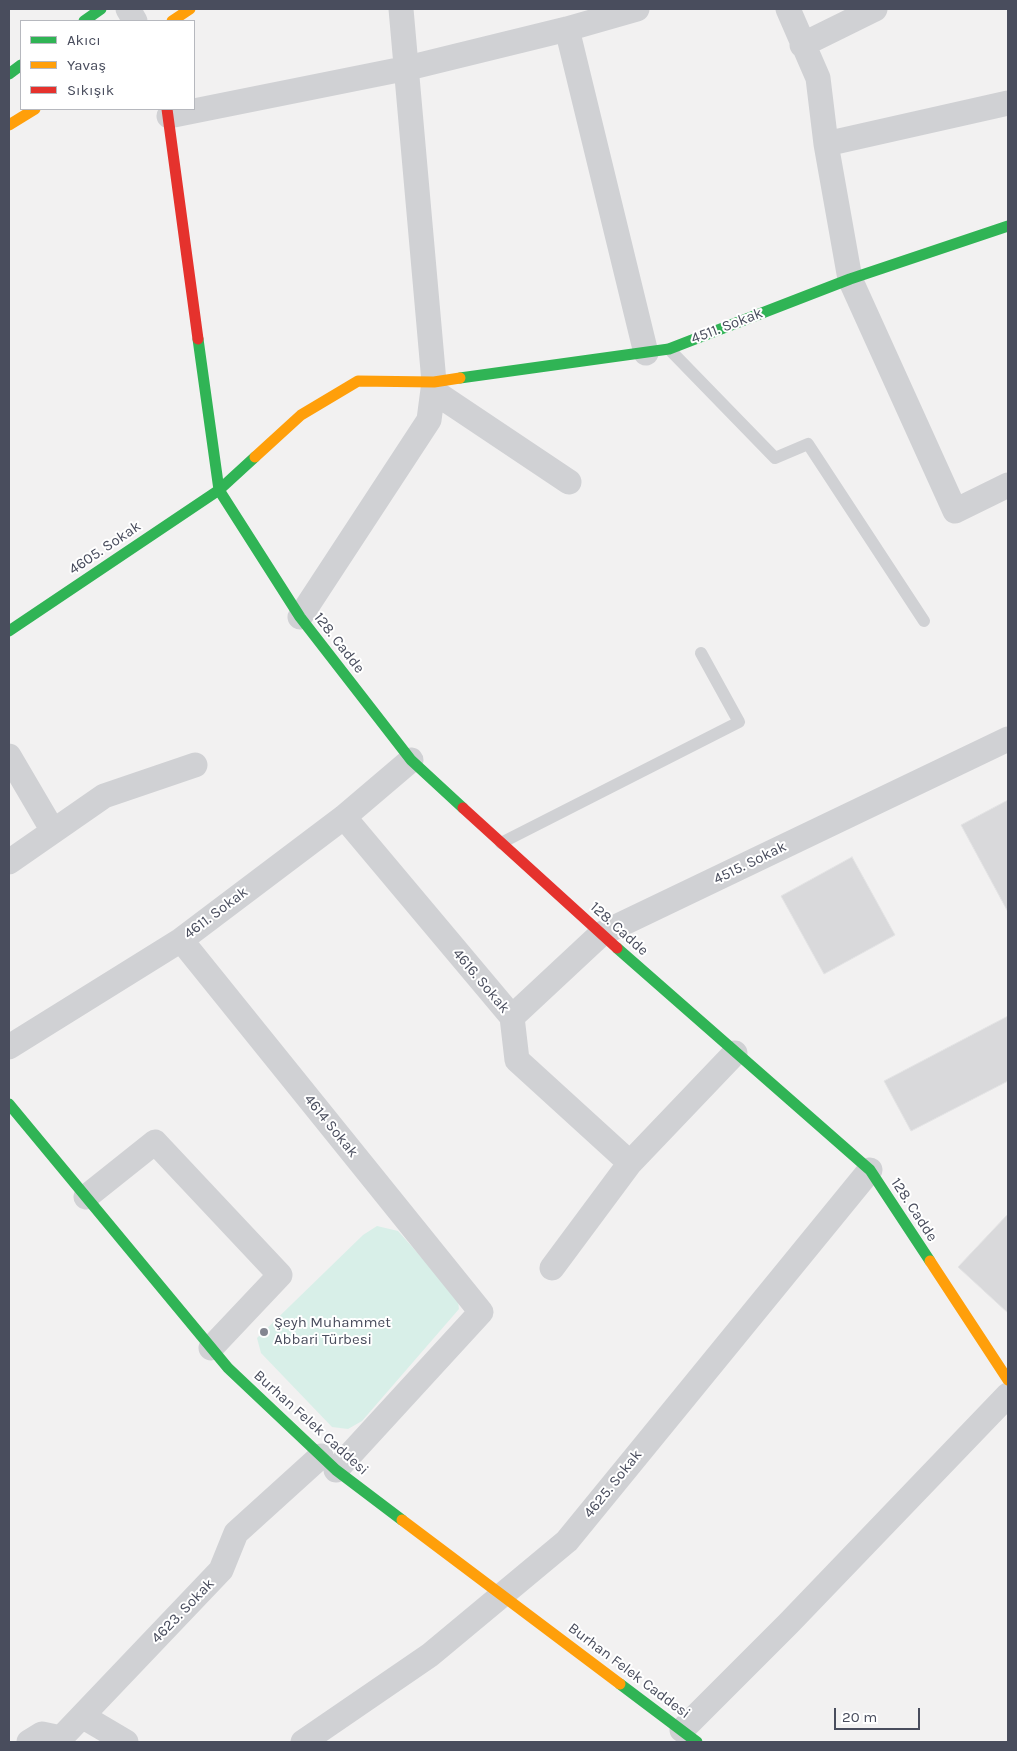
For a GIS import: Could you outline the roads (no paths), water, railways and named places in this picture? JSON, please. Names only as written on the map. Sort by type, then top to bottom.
[{"type":"street","points":[[85,20],[101,9]]},
{"type":"street","points":[[128,9],[134,20]]},
{"type":"street","points":[[174,20],[190,9]]},
{"type":"street","points":[[300,617],[429,420],[433,387],[408,68],[401,9]]},
{"type":"street","points":[[195,107],[408,68],[567,30],[637,9]]},
{"type":"street","points":[[788,9],[802,45],[818,78],[826,144],[850,278],[955,511],[1008,485]]},
{"type":"street","points":[[802,45],[875,9]]},
{"type":"street","points":[[567,30],[658,351]]},
{"type":"street","points":[[9,74],[20,66]]},
{"type":"street","points":[[826,144],[1008,102]]},
{"type":"street","points":[[9,125],[33,110]]},
{"type":"street","points":[[168,112],[219,490]]},
{"type":"street","name":"4511. Sokak","points":[[433,387],[658,351],[850,278],[1008,226]]},
{"type":"street","name":"4605. Sokak","points":[[9,631],[219,490],[302,416],[358,381],[433,387]]},
{"type":"street","points":[[433,387],[569,482]]},
{"type":"street","name":"128. Cadde","points":[[219,490],[300,617],[411,760],[601,934],[870,1170],[1008,1380]]},
{"type":"street","name":"4515. Sokak","points":[[512,1017],[601,934],[1008,739]]},
{"type":"street","points":[[9,756],[53,831]]},
{"type":"street","name":"4611. Sokak","points":[[9,1047],[181,940],[344,817],[411,760]]},
{"type":"street","points":[[9,862],[104,796],[195,765]]},
{"type":"street","name":"4616. Sokak","points":[[344,817],[512,1017],[516,1060],[630,1164]]},
{"type":"street","name":"4614 Sokak","points":[[181,940],[481,1312]]},
{"type":"street","points":[[552,1268],[630,1164],[736,1053]]},
{"type":"street","name":"Burhan Felek Caddesi","points":[[9,1104],[228,1368],[329,1463],[689,1736]]},
{"type":"street","points":[[86,1197],[155,1142],[280,1275],[211,1348]]},
{"type":"street","name":"4625. Sokak","points":[[303,1742],[430,1655],[567,1541],[870,1170]]},
{"type":"street","name":"4623. Sokak","points":[[28,1742],[42,1734],[60,1738],[221,1570],[236,1533],[329,1463],[481,1312]]},
{"type":"street","points":[[689,1736],[789,1623],[1008,1396]]},
{"type":"street","points":[[82,1716],[126,1742]]},
{"type":"lane","points":[[658,351],[775,458],[808,444],[924,621]]},
{"type":"lane","points":[[501,843],[739,722],[701,652]]},
{"type":"place","name":"Şeyh Muhammet Abbari Türbesi","points":[[264,1332]]}]
